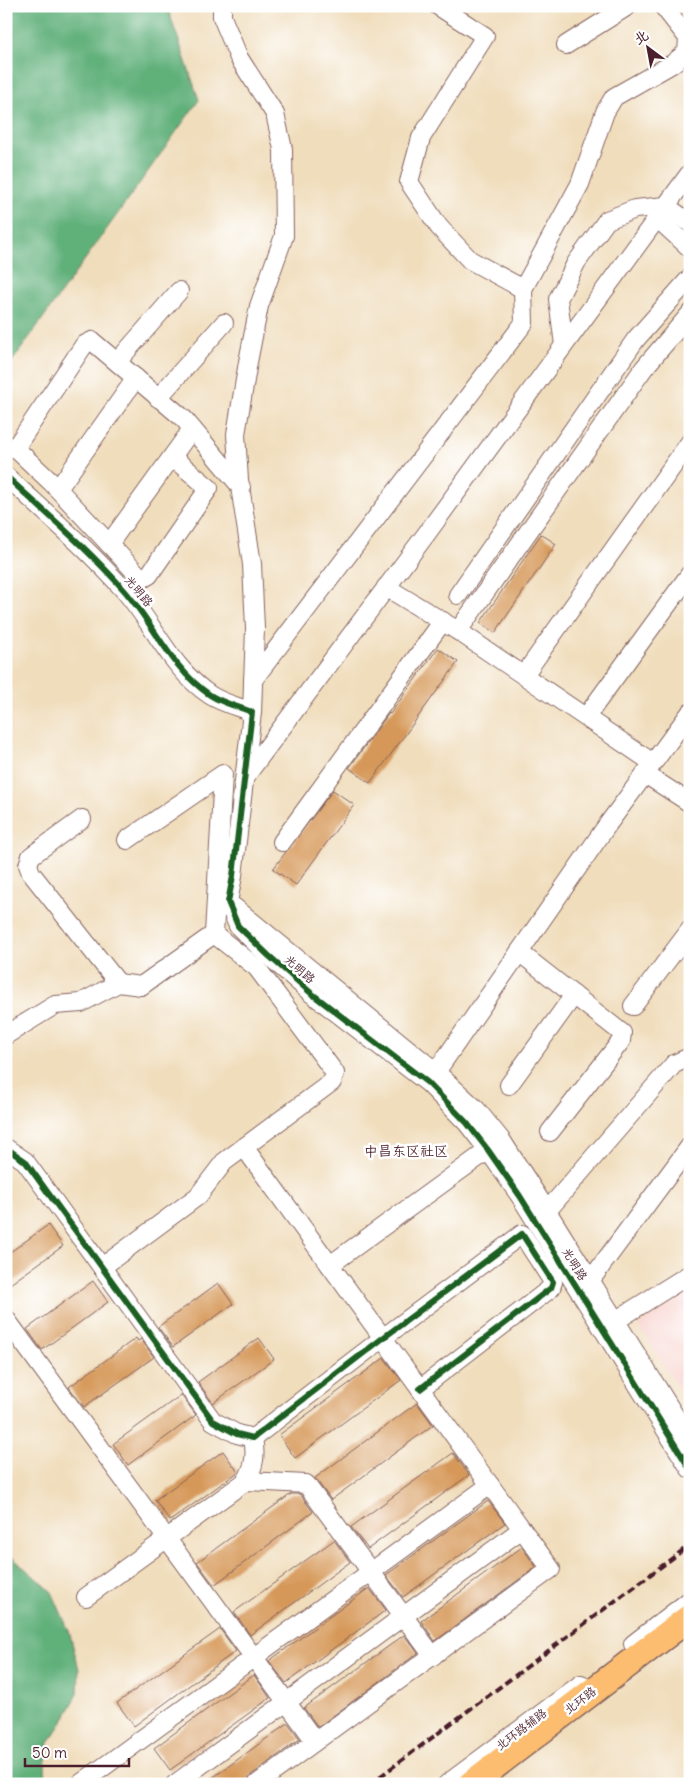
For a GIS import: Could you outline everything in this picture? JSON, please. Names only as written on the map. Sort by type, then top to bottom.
[{"type":"highway","name":"北环路","points":[[471,1784],[690,1617]]},
{"type":"highway","name":"北环路","points":[[495,1784],[690,1636]]},
{"type":"street","points":[[222,6],[222,17],[239,58],[275,114],[283,149],[284,236],[259,306],[236,434],[240,487],[252,564],[255,628],[252,712],[233,876],[228,902]]},
{"type":"street","points":[[438,6],[485,36],[421,138],[409,182],[439,227],[470,260],[523,289]]},
{"type":"street","points":[[566,45],[628,6]]},
{"type":"street","points":[[253,680],[524,322],[523,289],[580,184],[605,112],[614,97],[672,64],[687,52],[688,38],[663,6]]},
{"type":"street","points":[[245,777],[690,173]]},
{"type":"street","points":[[564,345],[558,299],[576,263],[607,220],[635,209],[662,212],[690,223]]},
{"type":"street","points":[[662,212],[690,248]]},
{"type":"street","points":[[458,594],[636,339],[690,278]]},
{"type":"street","points":[[117,362],[180,291]]},
{"type":"street","points":[[458,631],[644,368],[690,314]]},
{"type":"street","points":[[158,398],[224,324]]},
{"type":"street","points":[[172,457],[210,488],[149,575],[142,579],[58,489],[15,448],[84,345],[92,341],[184,419],[240,487]]},
{"type":"street","points":[[58,489],[136,378]]},
{"type":"street","points":[[109,544],[192,429]]},
{"type":"street","points":[[524,675],[690,442]]},
{"type":"street","name":"光明路","points":[[6,476],[88,552],[124,590],[146,617],[165,650],[189,677],[210,695],[252,712]]},
{"type":"street","points":[[586,717],[690,574]]},
{"type":"street","points":[[386,586],[458,631],[586,717],[690,803]]},
{"type":"street","points":[[282,842],[443,622]]},
{"type":"street","points":[[436,1072],[608,824],[690,713]]},
{"type":"street","points":[[127,840],[222,774],[214,934]]},
{"type":"street","points":[[82,819],[31,856],[28,865],[31,873],[118,983]]},
{"type":"street","name":"光明路","points":[[228,902],[436,1072],[476,1109],[520,1196],[690,1469]]},
{"type":"street","name":"光明路","points":[[228,902],[238,926],[268,955],[311,993],[428,1084],[495,1145],[547,1211],[690,1440]]},
{"type":"street","points":[[633,1006],[690,930]]},
{"type":"street","points":[[6,1035],[55,1005],[81,1003],[118,983],[141,986],[214,934]]},
{"type":"street","points":[[102,1267],[198,1196],[224,1162],[332,1082],[336,1073],[257,968],[214,934]]},
{"type":"street","points":[[519,952],[622,1033],[622,1041],[550,1132]]},
{"type":"street","points":[[509,1085],[574,996]]},
{"type":"street","points":[[547,1211],[674,1064],[690,1057]]},
{"type":"street","points":[[330,1265],[495,1145]]},
{"type":"street","points":[[590,1281],[690,1146]]},
{"type":"street","points":[[244,1147],[552,1569],[257,1784]]},
{"type":"street","points":[[6,1148],[25,1161],[213,1421],[237,1434],[253,1438]]},
{"type":"street","points":[[253,1438],[522,1234],[553,1282],[551,1288],[420,1389]]},
{"type":"street","points":[[615,1321],[690,1274]]},
{"type":"street","points":[[6,1319],[315,1741]]},
{"type":"street","points":[[86,1597],[246,1481],[252,1471],[256,1453],[253,1438]]},
{"type":"street","points":[[246,1481],[306,1484],[433,1656]]},
{"type":"street","points":[[80,1784],[490,1485]]},
{"type":"street","points":[[175,1784],[522,1529]]},
{"type":"street","name":"北环路辅路","points":[[447,1784],[690,1600]]},
{"type":"shaded area","points":[[690,1292],[690,1407],[638,1325]]},
{"type":"green space","points":[[6,6],[167,6],[199,100],[6,370]]},
{"type":"green space","points":[[6,1552],[52,1592],[69,1631],[79,1669],[78,1694],[49,1742],[45,1766],[46,1784],[6,1784]]},
{"type":"building","points":[[541,534],[556,544],[495,633],[480,623]]},
{"type":"building","points":[[438,648],[458,662],[370,783],[349,768]]},
{"type":"building","points":[[333,790],[354,805],[296,885],[273,869]]},
{"type":"building","points":[[48,1225],[63,1246],[6,1287],[6,1255]]},
{"type":"building","points":[[93,1281],[108,1302],[42,1350],[27,1329]]},
{"type":"building","points":[[218,1283],[233,1304],[173,1347],[158,1327]]},
{"type":"building","points":[[136,1338],[138,1341],[141,1339],[154,1357],[84,1407],[69,1387]]},
{"type":"building","points":[[259,1338],[274,1359],[213,1403],[198,1382]]},
{"type":"building","points":[[384,1358],[401,1380],[295,1458],[279,1435]]},
{"type":"building","points":[[181,1395],[196,1415],[128,1465],[113,1444]]},
{"type":"building","points":[[417,1403],[433,1425],[331,1500],[315,1478]]},
{"type":"building","points":[[223,1451],[238,1472],[170,1521],[155,1500]]},
{"type":"building","points":[[453,1453],[469,1475],[368,1549],[351,1527]]},
{"type":"building","points":[[291,1494],[300,1494],[313,1512],[214,1585],[197,1562]]},
{"type":"building","points":[[488,1501],[505,1523],[403,1597],[386,1575]]},
{"type":"building","points":[[334,1540],[350,1562],[250,1635],[234,1612]]},
{"type":"building","points":[[522,1547],[536,1567],[435,1641],[421,1621]]},
{"type":"building","points":[[369,1588],[386,1610],[286,1683],[269,1661]]},
{"type":"building","points":[[220,1629],[236,1651],[134,1726],[117,1703]]},
{"type":"building","points":[[404,1635],[418,1653],[318,1727],[304,1708]]},
{"type":"building","points":[[254,1675],[270,1698],[170,1770],[154,1748]]},
{"type":"building","points":[[288,1723],[300,1739],[251,1775],[247,1784],[204,1784]]},
{"type":"railway","points":[[370,1784],[690,1545]]},
{"type":"cycle path","points":[[6,476],[66,531],[124,590],[174,659],[196,684],[215,698],[252,712],[233,876],[228,902],[238,926],[311,993],[428,1083],[467,1123],[520,1196],[690,1469]]},
{"type":"cycle path","points":[[6,1148],[25,1161],[213,1421],[237,1434],[253,1438],[522,1234],[553,1282],[551,1288],[420,1389]]},
{"type":"district","name":"中昌东区社区","points":[[406,1151]]}]
